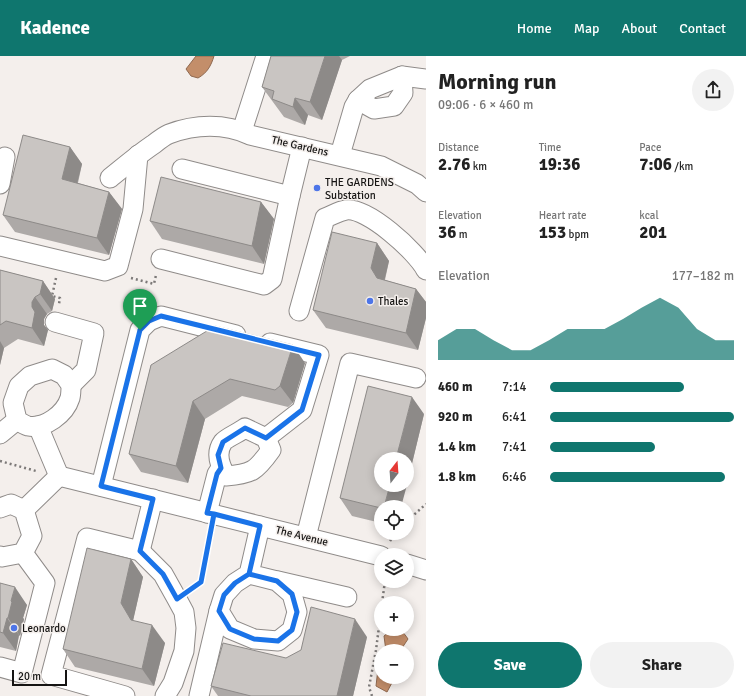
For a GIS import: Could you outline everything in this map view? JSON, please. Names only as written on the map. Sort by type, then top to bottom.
[{"type":"street","points":[[242,131],[266,56]]},
{"type":"street","points":[[358,100],[374,109],[394,106],[403,93],[402,76]]},
{"type":"street","points":[[340,155],[354,107],[358,100],[370,89],[402,76],[426,79]]},
{"type":"street","name":"The Gardens","points":[[110,178],[138,155],[168,134],[185,129],[216,125],[381,166],[423,183]]},
{"type":"street","points":[[161,259],[264,284],[272,279],[302,147]]},
{"type":"street","points":[[0,246],[105,271],[118,266],[133,209],[138,155]]},
{"type":"street","points":[[0,184],[5,157]]},
{"type":"street","points":[[182,170],[290,196]]},
{"type":"street","points":[[299,311],[325,218],[346,210],[367,215],[397,237],[425,264]]},
{"type":"street","points":[[101,486],[140,330],[149,321],[161,316],[319,355],[302,410],[266,438]]},
{"type":"street","points":[[55,322],[94,333],[86,370],[71,385]]},
{"type":"street","points":[[306,537],[350,363],[416,378]]},
{"type":"street","points":[[52,369],[64,375],[71,385],[70,398],[54,420],[38,426],[27,426],[17,420],[13,403],[19,386],[30,376],[52,369]]},
{"type":"street","points":[[0,434],[17,420]]},
{"type":"street","points":[[24,510],[60,476],[38,426]]},
{"type":"street","points":[[245,428],[266,438],[271,450],[260,466],[244,475],[226,476],[221,468],[218,455],[223,442],[245,428]]},
{"type":"street","points":[[210,514],[217,474],[221,468]]},
{"type":"street","name":"The Avenue","points":[[60,476],[374,554]]},
{"type":"street","points":[[140,551],[153,499]]},
{"type":"street","points":[[0,508],[11,504],[24,510],[32,536],[23,553]]},
{"type":"street","points":[[199,696],[224,595],[235,583],[249,574],[260,526]]},
{"type":"street","points":[[125,696],[51,675],[87,538],[140,551],[163,574],[184,612],[186,628],[184,650],[173,683],[165,696]]},
{"type":"street","points":[[0,556],[2,557],[23,553]]},
{"type":"street","points":[[0,667],[22,673],[45,583],[23,553]]},
{"type":"street","points":[[414,566],[426,570]]},
{"type":"street","points":[[249,574],[347,597]]},
{"type":"street","points":[[219,611],[230,629],[254,639],[278,641],[292,630],[297,612],[292,594],[277,581]]},
{"type":"path","points":[[0,462],[60,476]]},
{"type":"path","points":[[414,515],[426,504]]},
{"type":"path","points":[[177,599],[201,582],[210,514]]},
{"type":"path","points":[[372,696],[369,687],[378,636]]},
{"type":"shaded area","points":[[196,56],[214,56],[208,69],[198,78],[191,76],[186,69]]},
{"type":"shaded area","points":[[384,636],[406,636],[408,639],[405,644],[385,644]]},
{"type":"shaded area","points":[[376,684],[391,684],[387,692],[376,686]]},
{"type":"building","points":[[271,56],[325,56],[310,102],[295,98],[293,107],[272,99],[274,91],[262,87]]},
{"type":"building","points":[[23,135],[70,147],[62,179],[109,192],[97,238],[3,215]]},
{"type":"building","points":[[161,177],[261,202],[252,246],[150,221]]},
{"type":"building","name":"Thales","points":[[332,232],[377,243],[371,268],[377,278],[416,289],[406,333],[313,310]]},
{"type":"building","points":[[0,270],[43,281],[40,294],[35,297],[32,302],[32,307],[35,312],[32,328],[6,321],[0,325]]},
{"type":"building","points":[[215,326],[293,345],[280,386],[275,390],[230,379],[193,401],[176,466],[129,454],[151,365]]},
{"type":"building","points":[[368,386],[412,397],[398,452],[374,452],[374,492],[388,492],[386,500],[374,500],[374,506],[340,498]]},
{"type":"building","points":[[87,548],[131,559],[121,603],[131,620],[152,625],[142,669],[63,649]]},
{"type":"building","points":[[0,583],[15,587],[3,633],[0,632]]},
{"type":"building","points":[[311,607],[355,619],[337,696],[251,696],[211,686],[223,643],[286,658],[301,650]]},
{"type":"place","name":"THE GARDENS Substation","points":[[317,188]]},
{"type":"place","name":"Thales","points":[[370,301]]},
{"type":"place","name":"Leonardo","points":[[14,628]]},
{"type":"route","points":[[140,330],[101,486],[153,499],[140,551],[163,574],[177,599],[201,582],[214,514],[260,526],[249,574],[277,581],[292,594],[297,612],[292,630],[278,641],[254,639],[230,629],[219,611],[224,595],[235,583],[249,574],[260,526],[214,514],[207,513],[217,474],[221,468],[218,455],[223,442],[245,428],[266,438],[302,410],[319,355],[161,316],[149,321],[140,330]]}]
